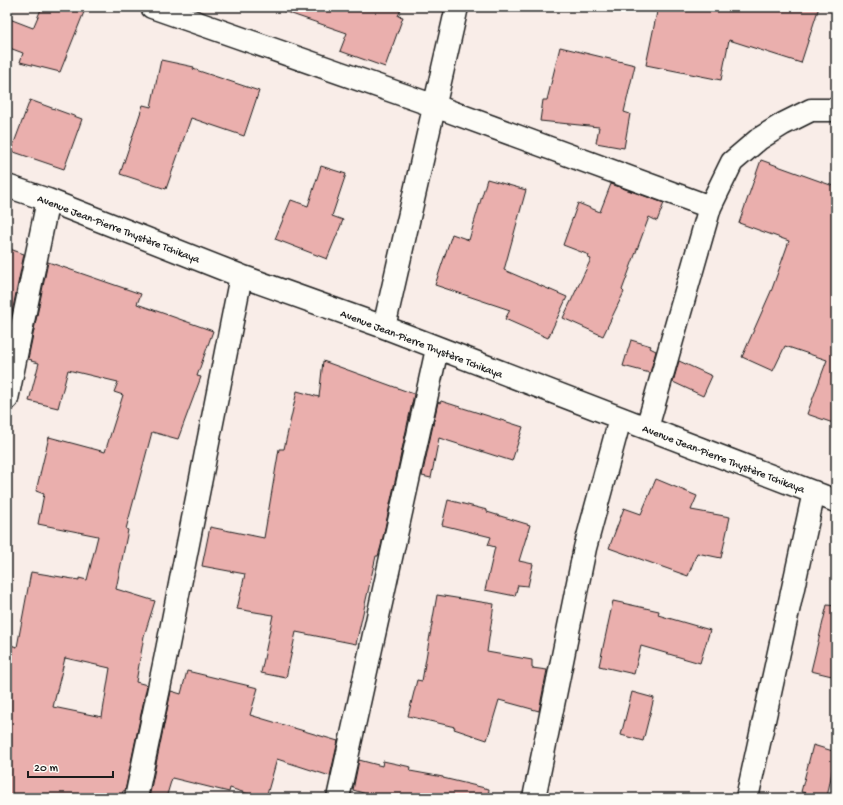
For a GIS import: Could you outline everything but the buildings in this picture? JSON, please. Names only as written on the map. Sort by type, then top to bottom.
[{"type":"street","points":[[152,7],[435,106],[710,207]]},
{"type":"street","points":[[384,327],[457,7]]},
{"type":"street","points":[[647,428],[710,207],[732,162],[759,139],[783,124],[811,110],[836,110]]},
{"type":"street","name":"Avenue Jean-Pierre Thystère Tchikaya","points":[[7,186],[48,200],[241,276],[384,327],[437,349],[836,501]]},
{"type":"street","points":[[7,399],[48,200]]},
{"type":"street","points":[[136,798],[166,655],[241,276]]},
{"type":"street","points":[[338,798],[437,349]]},
{"type":"street","points":[[534,798],[584,548],[620,419]]},
{"type":"street","points":[[747,798],[814,492]]}]
